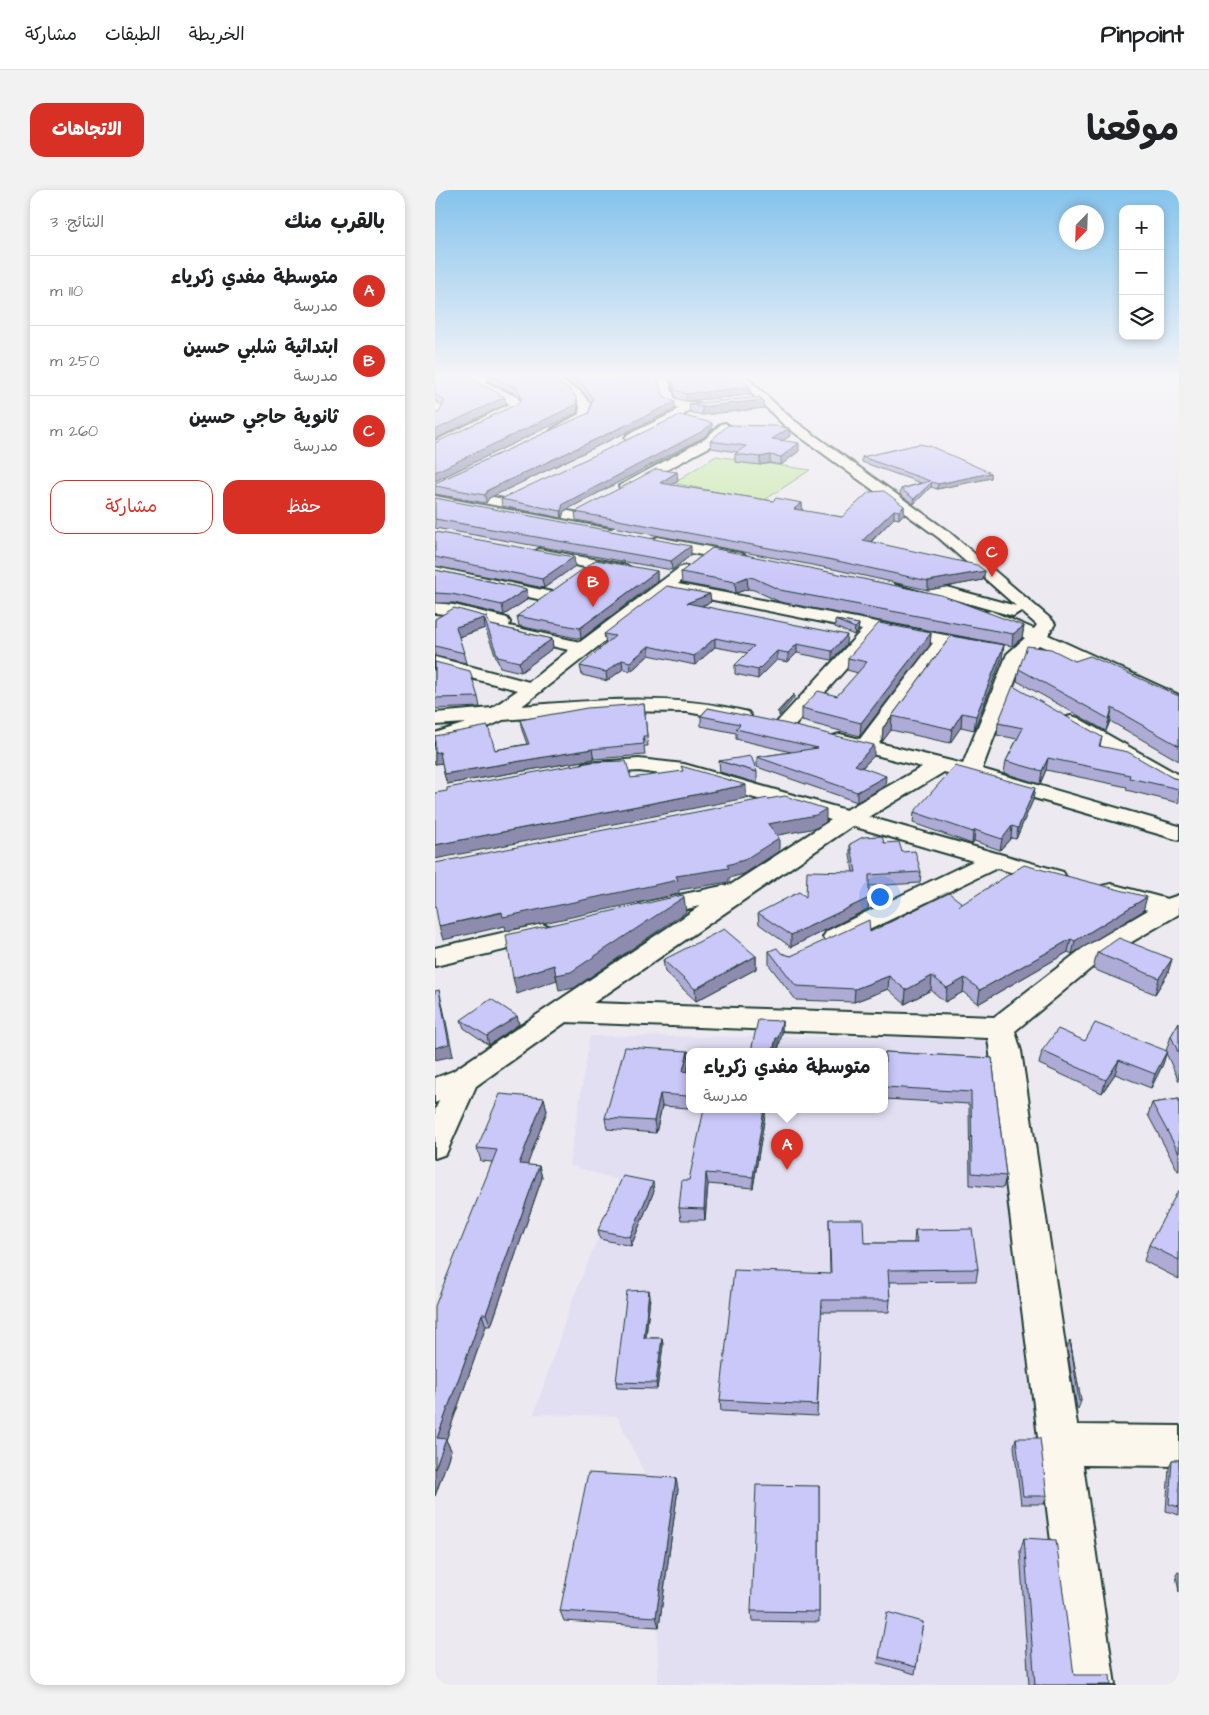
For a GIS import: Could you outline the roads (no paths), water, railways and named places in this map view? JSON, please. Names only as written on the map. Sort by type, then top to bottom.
[{"type":"street","points":[[611,494],[700,447]]},
{"type":"street","points":[[822,447],[944,535],[1043,630],[1063,631]]},
{"type":"street","points":[[435,489],[453,479]]},
{"type":"street","points":[[435,489],[489,509],[569,516],[624,530],[489,509],[435,500]]},
{"type":"street","points":[[489,509],[512,495]]},
{"type":"street","points":[[569,516],[586,507]]},
{"type":"street","points":[[435,739],[467,732],[500,715],[666,580],[709,552],[756,555],[647,534],[709,552]]},
{"type":"street","points":[[526,551],[639,572]]},
{"type":"street","points":[[437,564],[547,596]]},
{"type":"street","points":[[578,575],[593,564]]},
{"type":"street","points":[[666,580],[874,627],[1016,654]]},
{"type":"street","points":[[887,582],[1043,630],[1179,702]]},
{"type":"street","points":[[531,607],[562,586]]},
{"type":"street","points":[[435,608],[455,610],[501,622],[499,629]]},
{"type":"street","points":[[499,629],[515,618]]},
{"type":"street","points":[[786,726],[874,627]]},
{"type":"street","points":[[499,629],[583,648]]},
{"type":"street","points":[[970,772],[1013,689],[1016,654],[1043,630]]},
{"type":"street","points":[[865,747],[945,640]]},
{"type":"street","points":[[435,663],[531,688]]},
{"type":"street","points":[[435,719],[611,705],[687,706],[786,726],[939,766],[970,772],[1179,833]]},
{"type":"street","points":[[1054,713],[1179,784]]},
{"type":"street","points":[[566,772],[594,767],[639,765],[684,772],[993,861],[1175,906]]},
{"type":"street","points":[[435,1091],[464,1079],[559,1012],[848,819],[939,766]]},
{"type":"street","points":[[732,809],[780,800]]},
{"type":"street","points":[[817,946],[993,861]]},
{"type":"street","points":[[629,914],[745,888]]},
{"type":"street","points":[[559,1012],[1000,1028],[1092,954],[1175,906]]},
{"type":"street","points":[[435,957],[561,929]]},
{"type":"street","points":[[1000,1028],[1006,1051],[1091,1685]]},
{"type":"street","points":[[435,1145],[464,1079]]},
{"type":"street","points":[[1059,1446],[1179,1446]]},
{"type":"place","name":"ثانوية حاجي حسين","points":[[992,577]]},
{"type":"place","name":"ابتدائية شلبي حسين","points":[[593,607]]},
{"type":"place","name":"متوسطة مفدي زكرياء","points":[[787,1170]]}]
